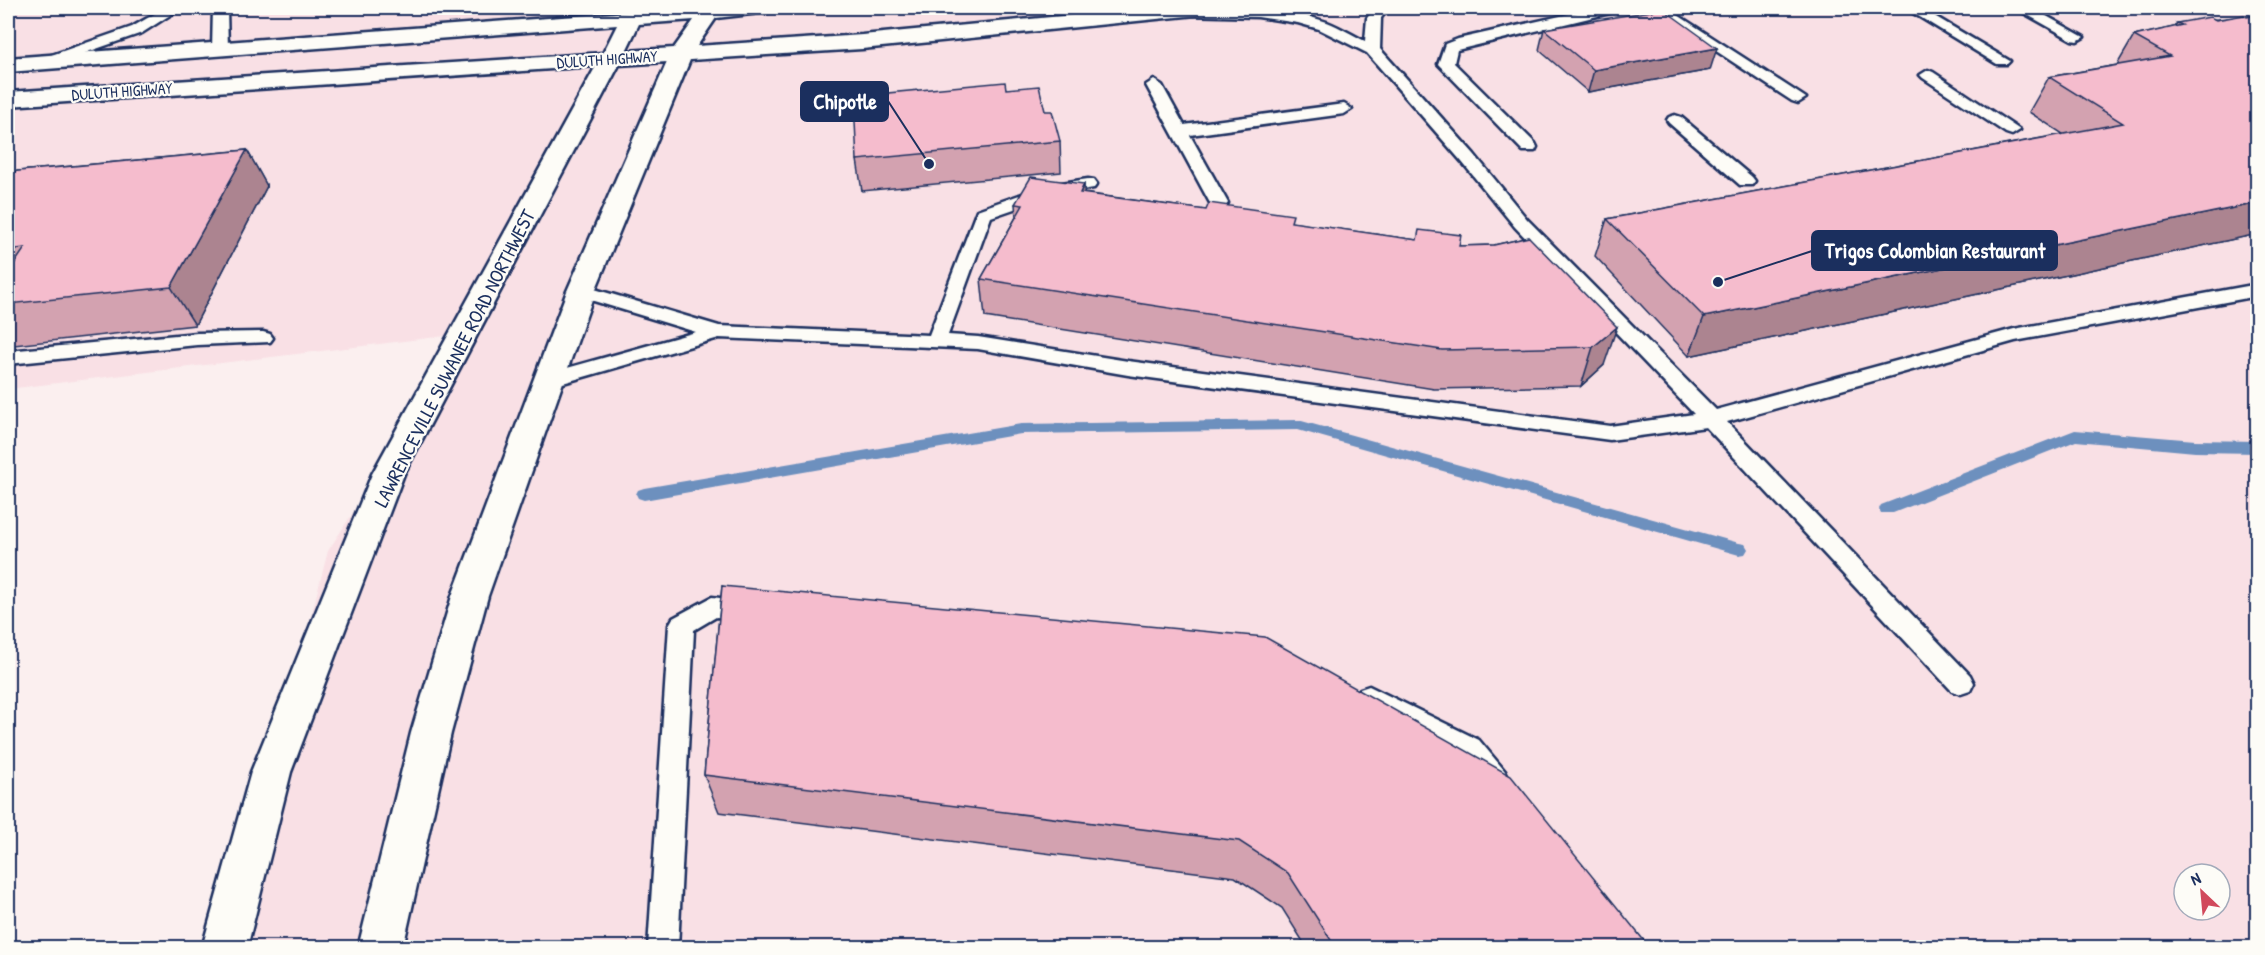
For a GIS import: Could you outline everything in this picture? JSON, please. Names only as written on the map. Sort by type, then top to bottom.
[{"type":"main road","name":"DULUTH HIGHWAY","points":[[8,65],[762,8]]},
{"type":"main road","name":"DULUTH HIGHWAY","points":[[8,99],[862,42],[1206,8]]},
{"type":"main road","points":[[380,948],[431,733],[470,596],[581,291],[681,54],[709,13]]},
{"type":"main road","name":"LAWRENCEVILLE SUWANEE ROAD NORTHWEST","points":[[224,948],[271,772],[388,474],[631,18]]},
{"type":"lane","points":[[45,62],[137,30],[174,8]]},
{"type":"lane","points":[[220,8],[220,50]]},
{"type":"lane","points":[[1372,50],[1374,18],[1382,8]]},
{"type":"lane","points":[[1528,147],[1446,64],[1450,47],[1463,42],[1613,8]]},
{"type":"lane","points":[[1658,8],[1798,98]]},
{"type":"lane","points":[[1912,8],[2002,61]]},
{"type":"lane","points":[[2022,8],[2077,37]]},
{"type":"lane","points":[[1182,11],[1258,13],[1299,19],[1324,26],[1372,50],[1468,158],[1521,223],[1712,419],[1961,682]]},
{"type":"lane","points":[[1928,75],[2012,130]]},
{"type":"lane","points":[[1154,85],[1219,203]]},
{"type":"lane","points":[[1179,131],[1344,109]]},
{"type":"lane","points":[[1675,120],[1746,181]]},
{"type":"lane","points":[[936,342],[983,214],[1054,189],[1088,184]]},
{"type":"lane","points":[[581,291],[718,332],[978,343],[1128,368],[1610,433],[1712,419],[2014,335],[2258,290]]},
{"type":"lane","points":[[549,380],[718,332]]},
{"type":"lane","points":[[8,358],[196,339],[263,338]]},
{"type":"lane","points":[[663,948],[682,625],[712,607],[771,612]]},
{"type":"lane","points":[[1346,685],[1468,748],[1514,803]]},
{"type":"shaded area","points":[[8,8],[2257,8],[2257,947],[225,947],[328,551],[470,333],[8,389]]},
{"type":"building","points":[[1663,9],[1717,48],[1594,70],[1544,29]]},
{"type":"building","points":[[2244,15],[2247,17],[2258,15],[2258,203],[1704,317],[1607,219],[2123,123],[2049,77],[2170,56],[2134,36],[2182,25],[2177,23],[2210,17],[2216,20]]},
{"type":"building","points":[[1005,82],[1006,89],[1039,86],[1045,111],[1052,111],[1060,141],[857,160],[854,103],[888,100],[888,93]]},
{"type":"building","points":[[247,150],[171,287],[8,304],[8,273],[25,248],[8,250],[8,172]]},
{"type":"building","points":[[1031,177],[1084,184],[1080,193],[1206,210],[1209,203],[1293,215],[1291,222],[1417,240],[1419,230],[1461,235],[1459,246],[1494,245],[1529,237],[1617,327],[1593,347],[1442,350],[981,279],[1023,205],[1015,204]]},
{"type":"building","points":[[722,586],[1265,637],[1511,776],[1650,948],[1336,948],[1288,873],[1239,841],[704,775]]},
{"type":"waterway","points":[[644,494],[1021,429],[1298,425],[1739,549]]},
{"type":"waterway","points":[[1887,509],[2075,435],[2195,446],[2258,447]]},
{"type":"place","name":"Chipotle","points":[[929,164]]},
{"type":"place","name":"Trigos Colombian Restaurant","points":[[1718,282]]}]
